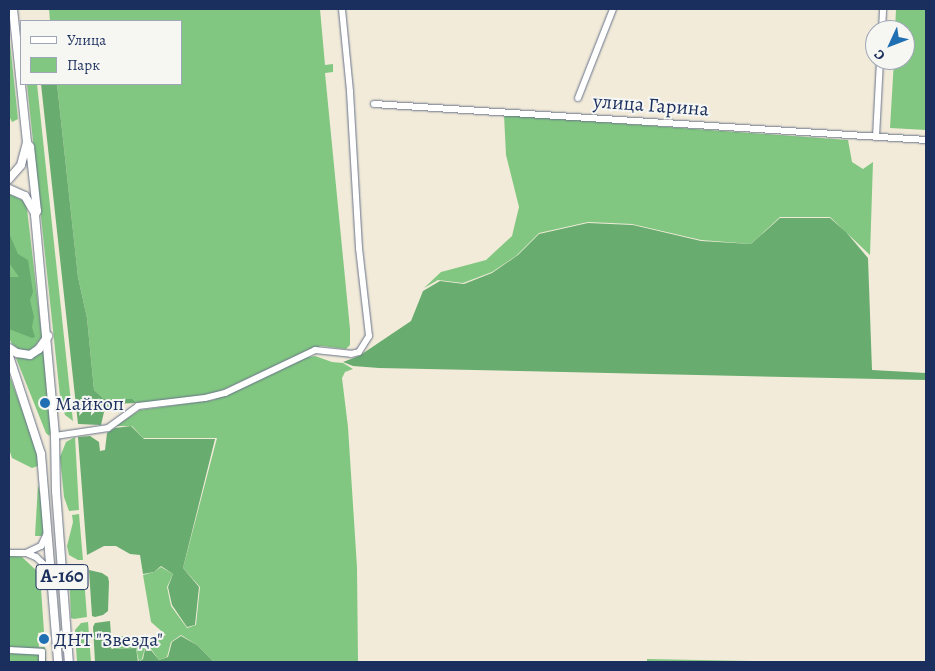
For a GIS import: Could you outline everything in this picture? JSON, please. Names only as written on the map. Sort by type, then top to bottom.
[{"type":"main road","points":[[13,9],[20,81]]},
{"type":"main road","points":[[9,179],[21,165],[26,143],[20,85]]},
{"type":"main road","points":[[26,143],[30,147],[37,210],[35,215]]},
{"type":"main road","points":[[9,189],[25,196],[35,215],[48,336],[55,436]]},
{"type":"main road","points":[[9,348],[17,353],[30,355],[39,349],[48,336]]},
{"type":"main road","points":[[9,356],[42,454],[47,514]]},
{"type":"main road","name":"А-160","points":[[55,436],[56,491],[68,662]]},
{"type":"main road","name":"А-160","points":[[47,514],[58,662]]},
{"type":"street","points":[[55,436],[108,428],[138,406],[205,398],[225,393],[315,350],[351,354],[359,352],[369,336],[359,248],[350,90],[342,9]]},
{"type":"street","points":[[578,98],[614,9]]},
{"type":"street","points":[[876,137],[879,70]]},
{"type":"street","name":"улица Гарина","points":[[374,104],[926,140]]},
{"type":"street","points":[[9,553],[26,553],[35,550],[45,539],[47,514]]},
{"type":"street","points":[[26,553],[42,561],[51,571]]},
{"type":"street","points":[[9,650],[42,652],[42,662]]},
{"type":"green space","points":[[49,9],[320,9],[325,65],[333,64],[333,72],[325,73],[350,329],[350,345],[346,349],[321,346],[306,351],[223,390],[204,396],[136,403],[133,399],[104,399],[94,390],[87,318],[78,277],[57,85],[182,85],[182,20],[50,20]]},
{"type":"green space","points":[[896,9],[926,9],[926,130],[890,128],[893,70],[915,70],[915,20],[895,20]]},
{"type":"green space","points":[[9,33],[18,119],[12,122],[9,98]]},
{"type":"green space","points":[[27,85],[37,85],[73,421],[65,415],[60,396]]},
{"type":"green space","points":[[41,85],[57,85],[78,277],[87,318],[94,390],[104,399],[133,399],[136,403],[114,404],[104,412],[101,425],[78,424]]},
{"type":"green space","points":[[504,115],[848,140],[852,162],[863,169],[873,162],[870,255],[830,217],[780,217],[751,244],[701,240],[632,224],[588,222],[539,233],[516,256],[492,272],[463,283],[438,280],[424,288],[441,272],[486,260],[512,236],[519,207],[506,155]]},
{"type":"green space","points":[[9,194],[24,201],[27,209],[42,337],[31,351],[21,351],[12,344],[9,338]]},
{"type":"green space","points":[[780,218],[830,218],[846,232],[868,258],[872,370],[926,373],[926,380],[379,368],[353,366],[343,362],[359,356],[411,321],[423,291],[440,281],[464,284],[492,273],[518,255],[539,234],[588,223],[633,225],[701,241],[751,244]]},
{"type":"green space","points":[[9,233],[18,254],[28,260],[33,292],[30,300],[34,317],[32,327],[35,337],[32,338],[9,329],[9,277],[19,277],[9,263]]},
{"type":"green space","points":[[46,349],[51,432],[49,436],[46,433],[16,358],[32,358]]},
{"type":"green space","points":[[315,356],[332,362],[343,363],[353,369],[345,372],[342,378],[348,427],[357,567],[358,662],[214,662],[197,645],[181,635],[171,642],[167,657],[159,660],[151,649],[145,648],[142,659],[139,662],[136,648],[113,649],[111,636],[161,637],[166,635],[151,622],[143,575],[154,572],[161,567],[173,574],[167,587],[171,606],[187,628],[196,625],[200,587],[183,568],[217,438],[143,438],[132,426],[116,426],[140,410],[213,400],[303,358]]},
{"type":"green space","points":[[9,374],[39,456],[38,466],[32,468],[12,458],[9,449]]},
{"type":"green space","points":[[131,426],[144,439],[215,439],[183,568],[199,587],[195,625],[187,627],[172,605],[168,587],[173,574],[161,566],[154,572],[143,574],[140,555],[130,554],[116,546],[104,546],[87,555],[78,437],[90,436],[99,442],[100,451],[105,450],[107,433],[115,428]]},
{"type":"green space","points":[[75,437],[79,510],[69,511],[64,497],[60,457],[66,442]]},
{"type":"green space","points":[[38,485],[44,507],[43,536],[35,536]]},
{"type":"green space","points":[[79,514],[83,560],[78,560],[69,555],[67,546],[73,522],[72,515]]},
{"type":"green space","points":[[9,556],[22,557],[40,574],[44,632],[38,633],[39,647],[45,647],[46,662],[9,662]]},
{"type":"green space","points":[[83,565],[87,617],[74,619],[71,618],[69,570],[71,566]]},
{"type":"green space","points":[[89,570],[102,573],[108,577],[109,582],[108,611],[103,615],[95,617],[92,616]]},
{"type":"green space","points":[[110,621],[112,649],[136,648],[138,662],[95,662],[93,627],[95,623]]},
{"type":"green space","points":[[88,622],[91,662],[77,662],[75,630],[81,623]]},
{"type":"green space","points":[[181,636],[197,645],[214,662],[139,662],[143,659],[145,649],[150,649],[159,660],[168,657],[172,642]]},
{"type":"green space","points":[[647,659],[800,662],[647,662]]},
{"type":"place","name":"Майкоп","points":[[45,403]]},
{"type":"place","name":"ДНТ \"Звезда\"","points":[[44,639]]}]
